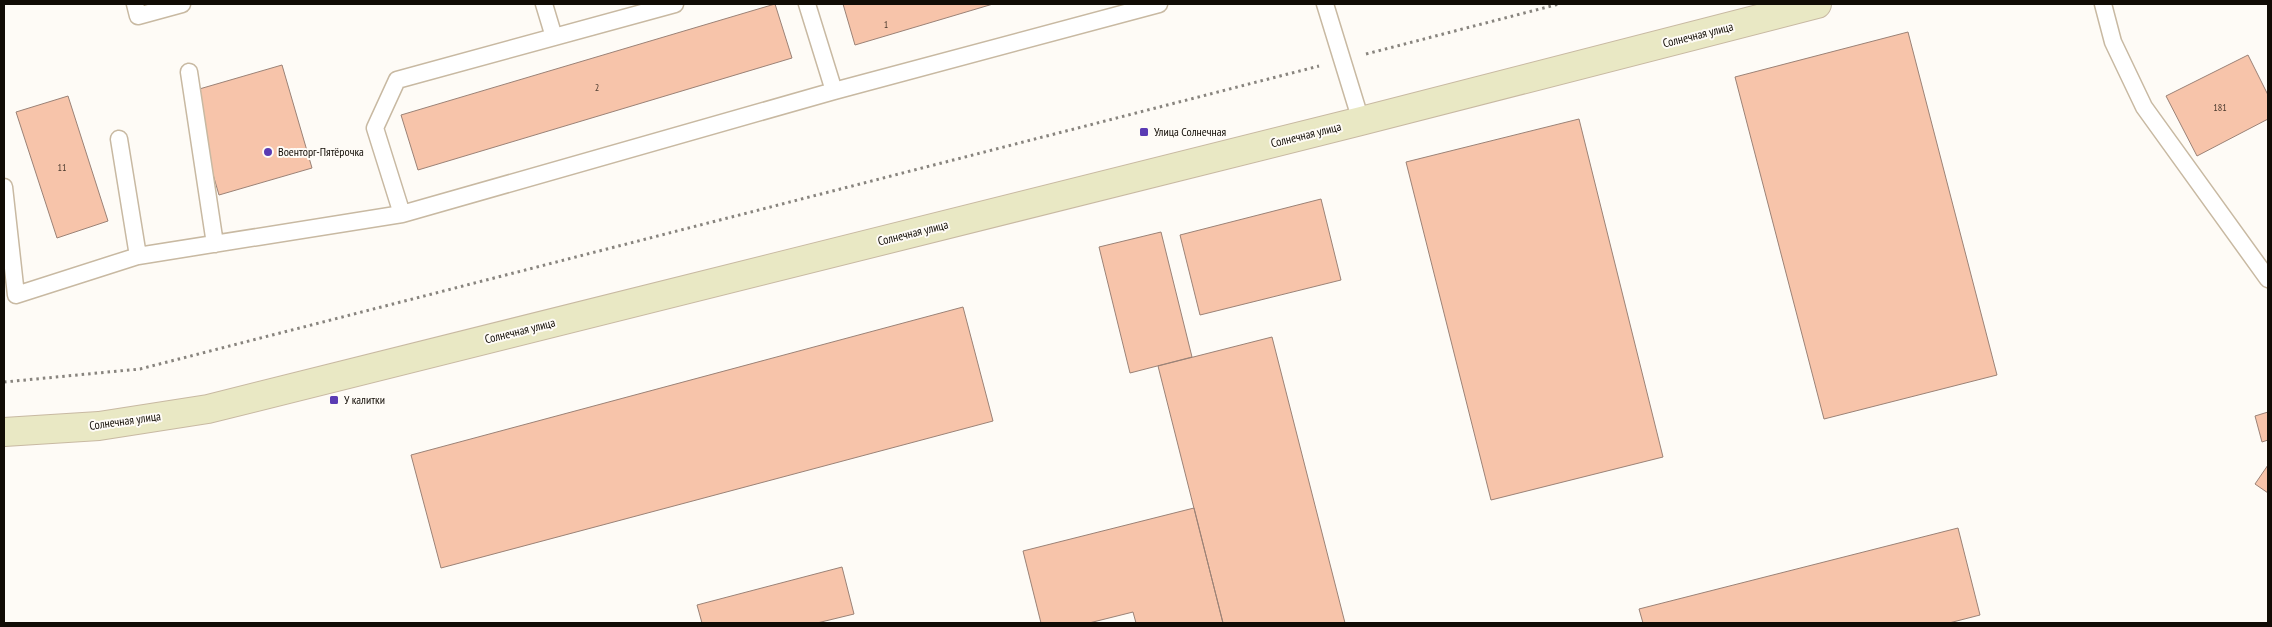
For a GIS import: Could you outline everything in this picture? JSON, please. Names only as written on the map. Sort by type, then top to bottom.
[{"type":"street","name":"Солнечная улица","points":[[4,432],[99,426],[208,409],[1360,121],[1816,4]]},
{"type":"lane","points":[[134,4],[138,16],[182,4]]},
{"type":"lane","points":[[544,4],[554,37]]},
{"type":"lane","points":[[402,214],[375,128],[397,80],[675,4]]},
{"type":"lane","points":[[807,4],[834,91]]},
{"type":"lane","points":[[4,187],[16,295],[138,256],[402,214],[834,91],[1159,4]]},
{"type":"lane","points":[[1326,4],[1360,121]]},
{"type":"lane","points":[[2103,4],[2113,42],[2144,106],[2268,279]]},
{"type":"lane","points":[[188,72],[215,244]]},
{"type":"lane","points":[[119,139],[138,256]]},
{"type":"path","points":[[4,382],[140,369],[1559,4]]},
{"type":"building","points":[[775,4],[792,58],[418,170],[401,115]]},
{"type":"building","points":[[843,4],[993,4],[855,45]]},
{"type":"building","points":[[1908,32],[1997,375],[1824,419],[1735,77]]},
{"type":"building","points":[[2248,55],[2268,95],[2268,119],[2197,156],[2166,96]]},
{"type":"building","points":[[282,65],[312,168],[219,195],[189,92]]},
{"type":"building","points":[[68,96],[108,221],[57,238],[16,112]]},
{"type":"building","points":[[1579,119],[1663,457],[1491,500],[1406,162]]},
{"type":"building","points":[[1321,199],[1341,280],[1200,315],[1180,235]]},
{"type":"building","points":[[1161,232],[1192,357],[1130,373],[1099,247]]},
{"type":"building","points":[[963,307],[993,421],[441,568],[411,455]]},
{"type":"building","points":[[1272,337],[1345,623],[1223,623],[1158,366]]},
{"type":"building","points":[[2268,412],[2268,440],[2262,442],[2255,416]]},
{"type":"building","points":[[2268,465],[2268,493],[2255,484]]},
{"type":"building","points":[[1194,508],[1223,623],[1136,623],[1133,612],[1089,623],[1041,623],[1023,551]]},
{"type":"building","points":[[1958,528],[1980,615],[1949,623],[1643,623],[1639,609]]},
{"type":"building","points":[[842,567],[854,614],[817,623],[702,623],[697,605]]},
{"type":"place","name":"Улица Солнечная","points":[[1144,132]]},
{"type":"place","name":"Военторг-Пятёрочка","points":[[268,152]]},
{"type":"place","name":"У калитки","points":[[334,400]]}]
